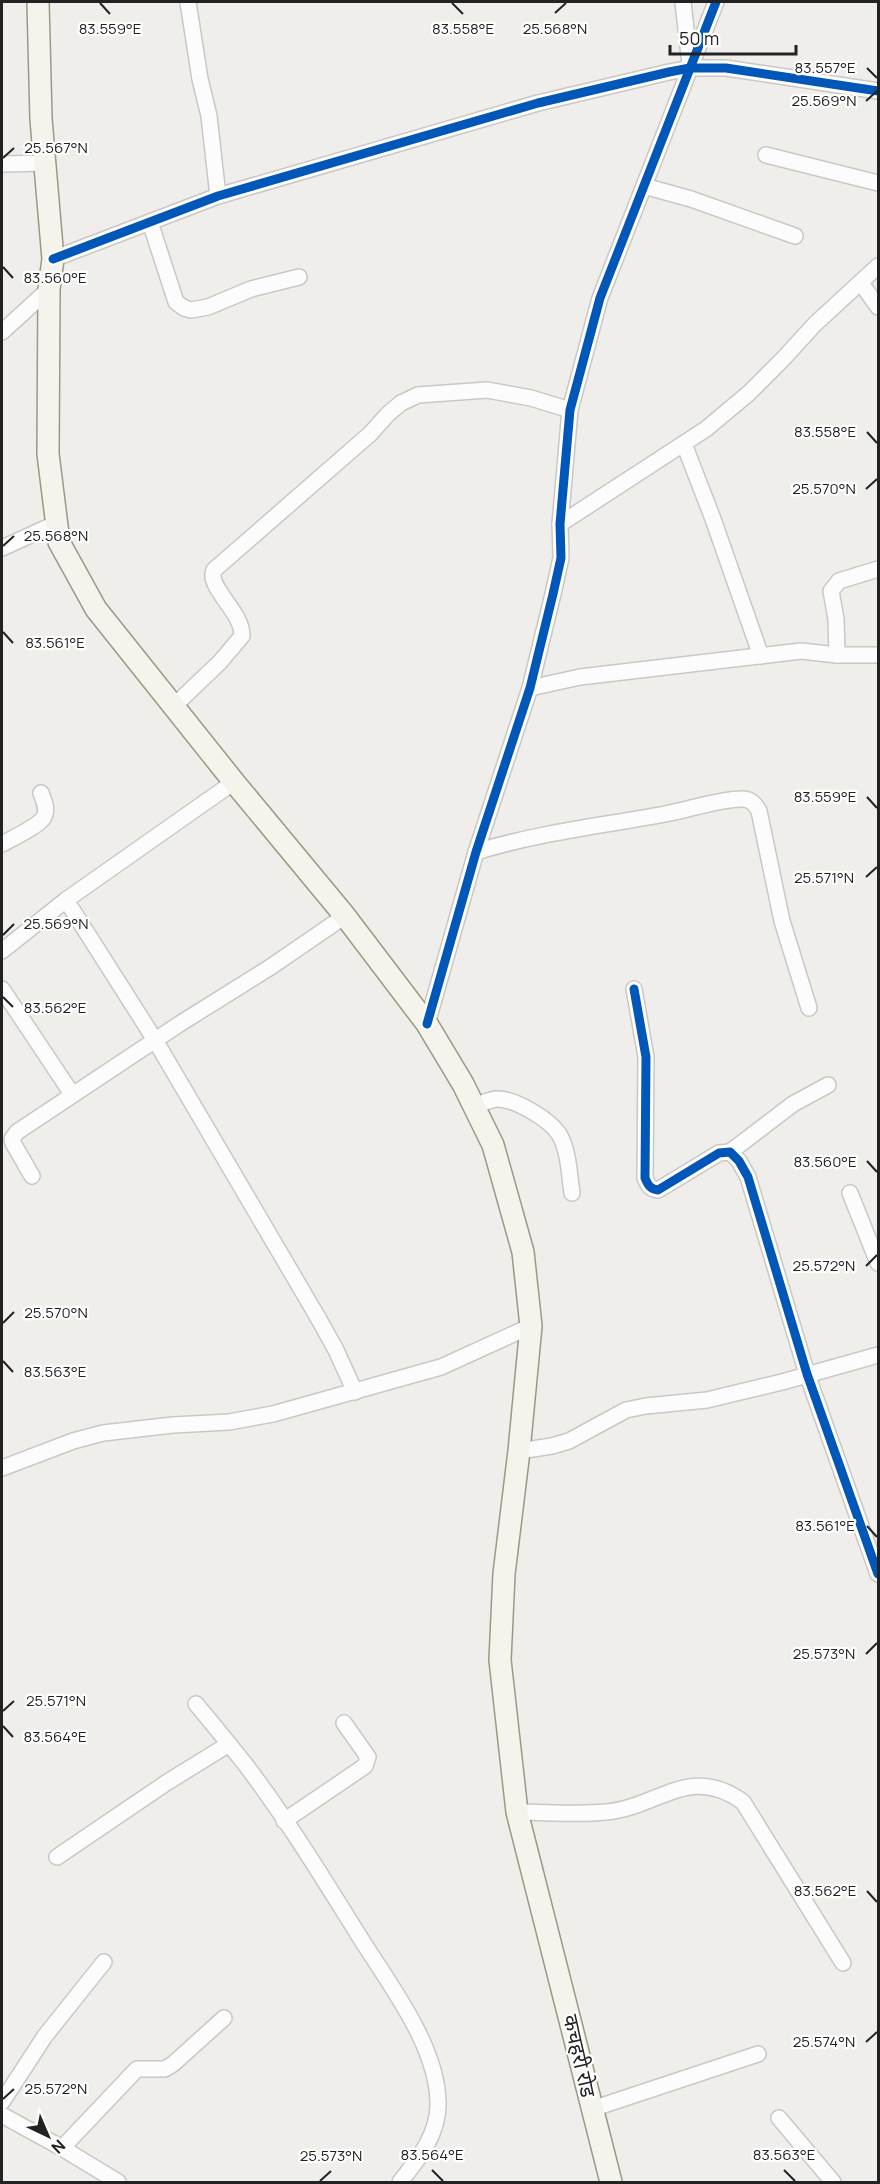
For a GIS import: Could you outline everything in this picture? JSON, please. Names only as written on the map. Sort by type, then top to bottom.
[{"type":"main road","name":"कचहरी रोड","points":[[38,2],[41,119],[53,259],[50,290],[48,454],[59,542],[96,609],[345,916],[427,1024],[474,1106],[497,1155],[523,1252],[531,1326],[504,1574],[500,1660],[517,1812],[611,2182]]},
{"type":"street","points":[[188,2],[200,79],[209,116],[218,196]]},
{"type":"street","points":[[682,2],[690,68]]},
{"type":"street","points":[[427,1024],[476,852],[531,688],[561,558],[560,524],[570,410],[600,298],[716,2]]},
{"type":"street","points":[[53,259],[218,196],[538,103],[690,68],[726,68],[879,91]]},
{"type":"street","points":[[766,155],[879,183]]},
{"type":"street","points":[[2,164],[44,163]]},
{"type":"street","points":[[645,186],[691,199],[795,236]]},
{"type":"street","points":[[150,222],[176,302],[184,309],[208,307],[251,289],[299,277]]},
{"type":"street","points":[[560,524],[706,429],[749,393],[783,360],[814,324],[879,267]]},
{"type":"street","points":[[861,283],[879,307]]},
{"type":"street","points":[[2,332],[50,290]]},
{"type":"street","points":[[174,706],[220,662],[242,636],[240,621],[213,583],[211,575],[214,570],[370,434],[401,403],[417,395],[487,390],[531,398],[570,410]]},
{"type":"street","points":[[684,444],[714,519],[761,656]]},
{"type":"street","points":[[2,548],[57,523]]},
{"type":"street","points":[[837,655],[836,619],[831,591],[839,581],[879,569]]},
{"type":"street","points":[[531,688],[580,677],[801,651],[837,655],[879,655]]},
{"type":"street","points":[[2,951],[66,900],[234,782]]},
{"type":"street","points":[[2,844],[45,816],[46,807],[41,793]]},
{"type":"street","points":[[476,852],[513,841],[703,806],[744,799],[753,802],[759,811],[782,921],[809,1008]]},
{"type":"street","points":[[66,900],[155,1040],[317,1316],[355,1392]]},
{"type":"street","points":[[32,1176],[14,1143],[14,1135],[72,1094],[269,968],[345,916]]},
{"type":"street","points":[[2,989],[72,1094]]},
{"type":"street","points":[[634,989],[646,1057],[645,1178],[652,1189],[658,1190],[719,1153],[730,1152],[793,1104],[828,1085]]},
{"type":"street","points":[[474,1106],[496,1099],[510,1101],[544,1119],[559,1134],[567,1158],[572,1193]]},
{"type":"street","points":[[730,1152],[739,1161],[748,1177],[807,1374],[879,1574]]},
{"type":"street","points":[[850,1193],[879,1263]]},
{"type":"street","points":[[2,1468],[73,1441],[103,1433],[173,1425],[229,1422],[273,1414],[355,1392],[441,1366],[531,1326]]},
{"type":"street","points":[[519,1451],[569,1441],[626,1410],[707,1400],[879,1355]]},
{"type":"street","points":[[196,1704],[246,1765],[284,1821],[343,1910],[421,2037],[431,2068],[438,2102],[435,2128],[422,2154],[400,2182]]},
{"type":"street","points":[[284,1821],[365,1766],[368,1756],[344,1723]]},
{"type":"street","points":[[57,1857],[166,1783],[229,1744]]},
{"type":"street","points":[[517,1812],[608,1812],[639,1805],[674,1789],[692,1786],[732,1794],[743,1803],[843,1964]]},
{"type":"street","points":[[2,2102],[45,2036],[104,1962]]},
{"type":"street","points":[[62,2148],[137,2069],[165,2069],[224,2018]]},
{"type":"street","points":[[592,2109],[759,2054]]},
{"type":"street","points":[[2,2115],[118,2182]]},
{"type":"street","points":[[779,2118],[833,2182]]},
{"type":"cycle path","points":[[427,1024],[476,852],[530,688],[553,594],[561,558],[560,524],[570,410],[600,298],[716,2]]},
{"type":"cycle path","points":[[53,259],[218,196],[538,103],[669,72],[690,68],[726,68],[878,91]]},
{"type":"cycle path","points":[[634,989],[646,1057],[645,1178],[653,1189],[658,1190],[719,1153],[730,1152],[739,1161],[748,1177],[807,1374],[878,1574]]}]
